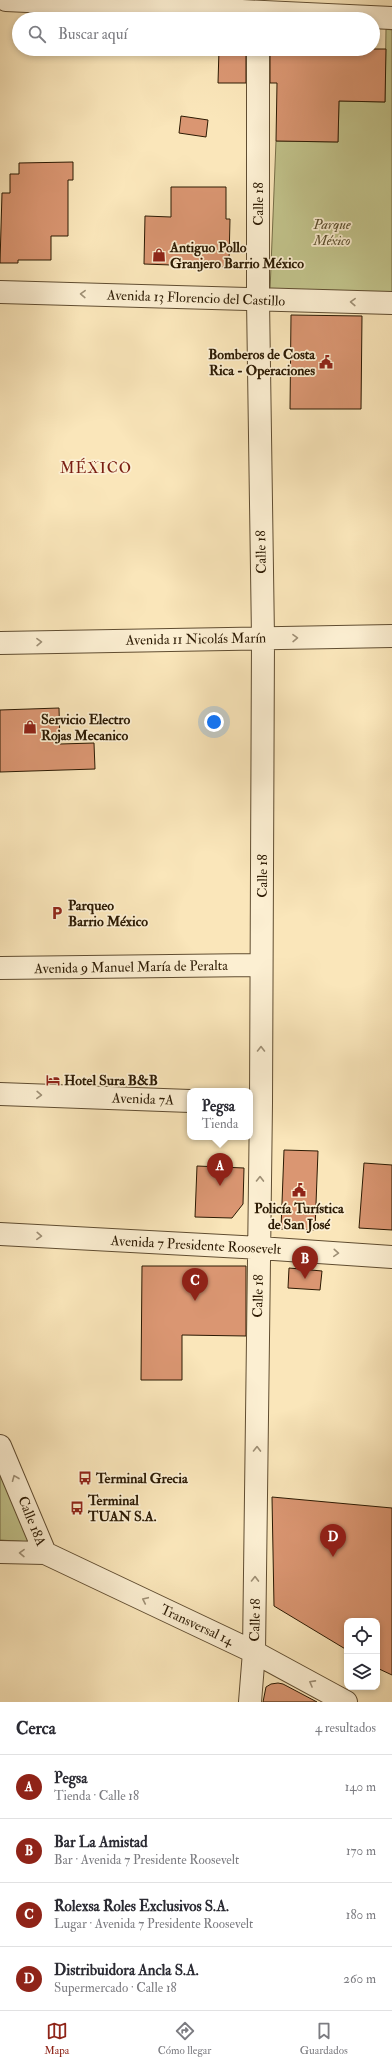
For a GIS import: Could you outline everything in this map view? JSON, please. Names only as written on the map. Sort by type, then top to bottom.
[{"type":"street","points":[[6,0],[277,12]]},
{"type":"street","points":[[380,17],[392,18]]},
{"type":"street","name":"Calle 18","points":[[250,1702],[254,1652],[259,1248],[255,1103],[262,965],[262,638],[258,300],[258,56]]},
{"type":"street","name":"Avenida 13 Florencio del Castillo","points":[[0,292],[392,303]]},
{"type":"street","name":"Avenida 11 Nicolás Marín","points":[[0,643],[392,636]]},
{"type":"street","name":"Avenida 9 Manuel María de Peralta","points":[[0,968],[262,965]]},
{"type":"street","name":"Avenida 7A","points":[[0,1094],[187,1101]]},
{"type":"street","name":"Avenida 7 Presidente Roosevelt","points":[[0,1234],[392,1257]]},
{"type":"street","name":"Calle 18A","points":[[0,1446],[45,1553]]},
{"type":"street","points":[[0,1552],[45,1553]]},
{"type":"street","name":"Transversal 14","points":[[45,1553],[254,1652],[346,1702]]},
{"type":"green space","name":"Parque México","points":[[386,29],[392,30],[392,295],[270,291],[276,141],[338,142],[339,101],[385,102]]},
{"type":"green space","points":[[0,1475],[31,1542],[0,1540]]},
{"type":"building","points":[[380,49],[386,49],[385,102],[339,101],[338,142],[276,141],[277,83],[270,83],[270,56],[380,56]]},
{"type":"building","points":[[219,56],[246,56],[246,83],[218,83]]},
{"type":"building","points":[[181,116],[208,120],[206,137],[179,133]]},
{"type":"building","points":[[73,162],[73,180],[68,180],[68,236],[51,236],[51,260],[18,260],[18,263],[0,263],[2,193],[10,193],[10,174],[19,174],[19,163]]},
{"type":"building","points":[[171,187],[226,187],[226,219],[230,219],[229,261],[226,261],[226,267],[144,264],[145,216],[171,217]]},
{"type":"building","name":"Bomberos de Costa Rica - Operaciones","points":[[291,315],[362,316],[361,409],[290,409]]},
{"type":"building","name":"Servicio Electro Rojas Mecanico","points":[[59,708],[60,744],[94,743],[95,769],[0,772],[0,710]]},
{"type":"building","name":"Policía Turística de San José","points":[[284,1150],[318,1151],[315,1230],[281,1229]]},
{"type":"building","points":[[364,1163],[392,1165],[392,1230],[359,1228]]},
{"type":"building","points":[[197,1166],[244,1168],[243,1204],[232,1218],[195,1217]]},
{"type":"building","points":[[142,1266],[246,1266],[246,1336],[182,1335],[182,1380],[141,1380]]},
{"type":"building","points":[[289,1268],[322,1271],[320,1290],[288,1288]]},
{"type":"building","points":[[272,1497],[392,1508],[392,1675],[380,1669],[380,1618],[344,1618],[344,1648],[274,1606]]},
{"type":"building","points":[[271,1684],[283,1684],[317,1702],[263,1702],[266,1687]]},
{"type":"place","name":"Antiguo Pollo Granjero Barrio México","points":[[159,255]]},
{"type":"place","name":"Bomberos de Costa Rica - Operaciones","points":[[326,362]]},
{"type":"place","name":"Servicio Electro Rojas Mecanico","points":[[30,727]]},
{"type":"place","name":"Parqueo Barrio México","points":[[57,913]]},
{"type":"place","name":"Hotel Sura B&B","points":[[53,1080]]},
{"type":"place","name":"Pegsa","points":[[220,1186]]},
{"type":"place","name":"Policía Turística de San José","points":[[299,1190]]},
{"type":"place","name":"Bar La Amistad","points":[[305,1279]]},
{"type":"place","name":"Rolexsa Roles Exclusivos S.A.","points":[[195,1301]]},
{"type":"place","name":"Terminal Grecia","points":[[85,1478]]},
{"type":"place","name":"Terminal TUAN S.A.","points":[[77,1508]]},
{"type":"place","name":"Distribuidora Ancla S.A.","points":[[333,1557]]},
{"type":"district","name":"MÉXICO","points":[[96,468]]}]
